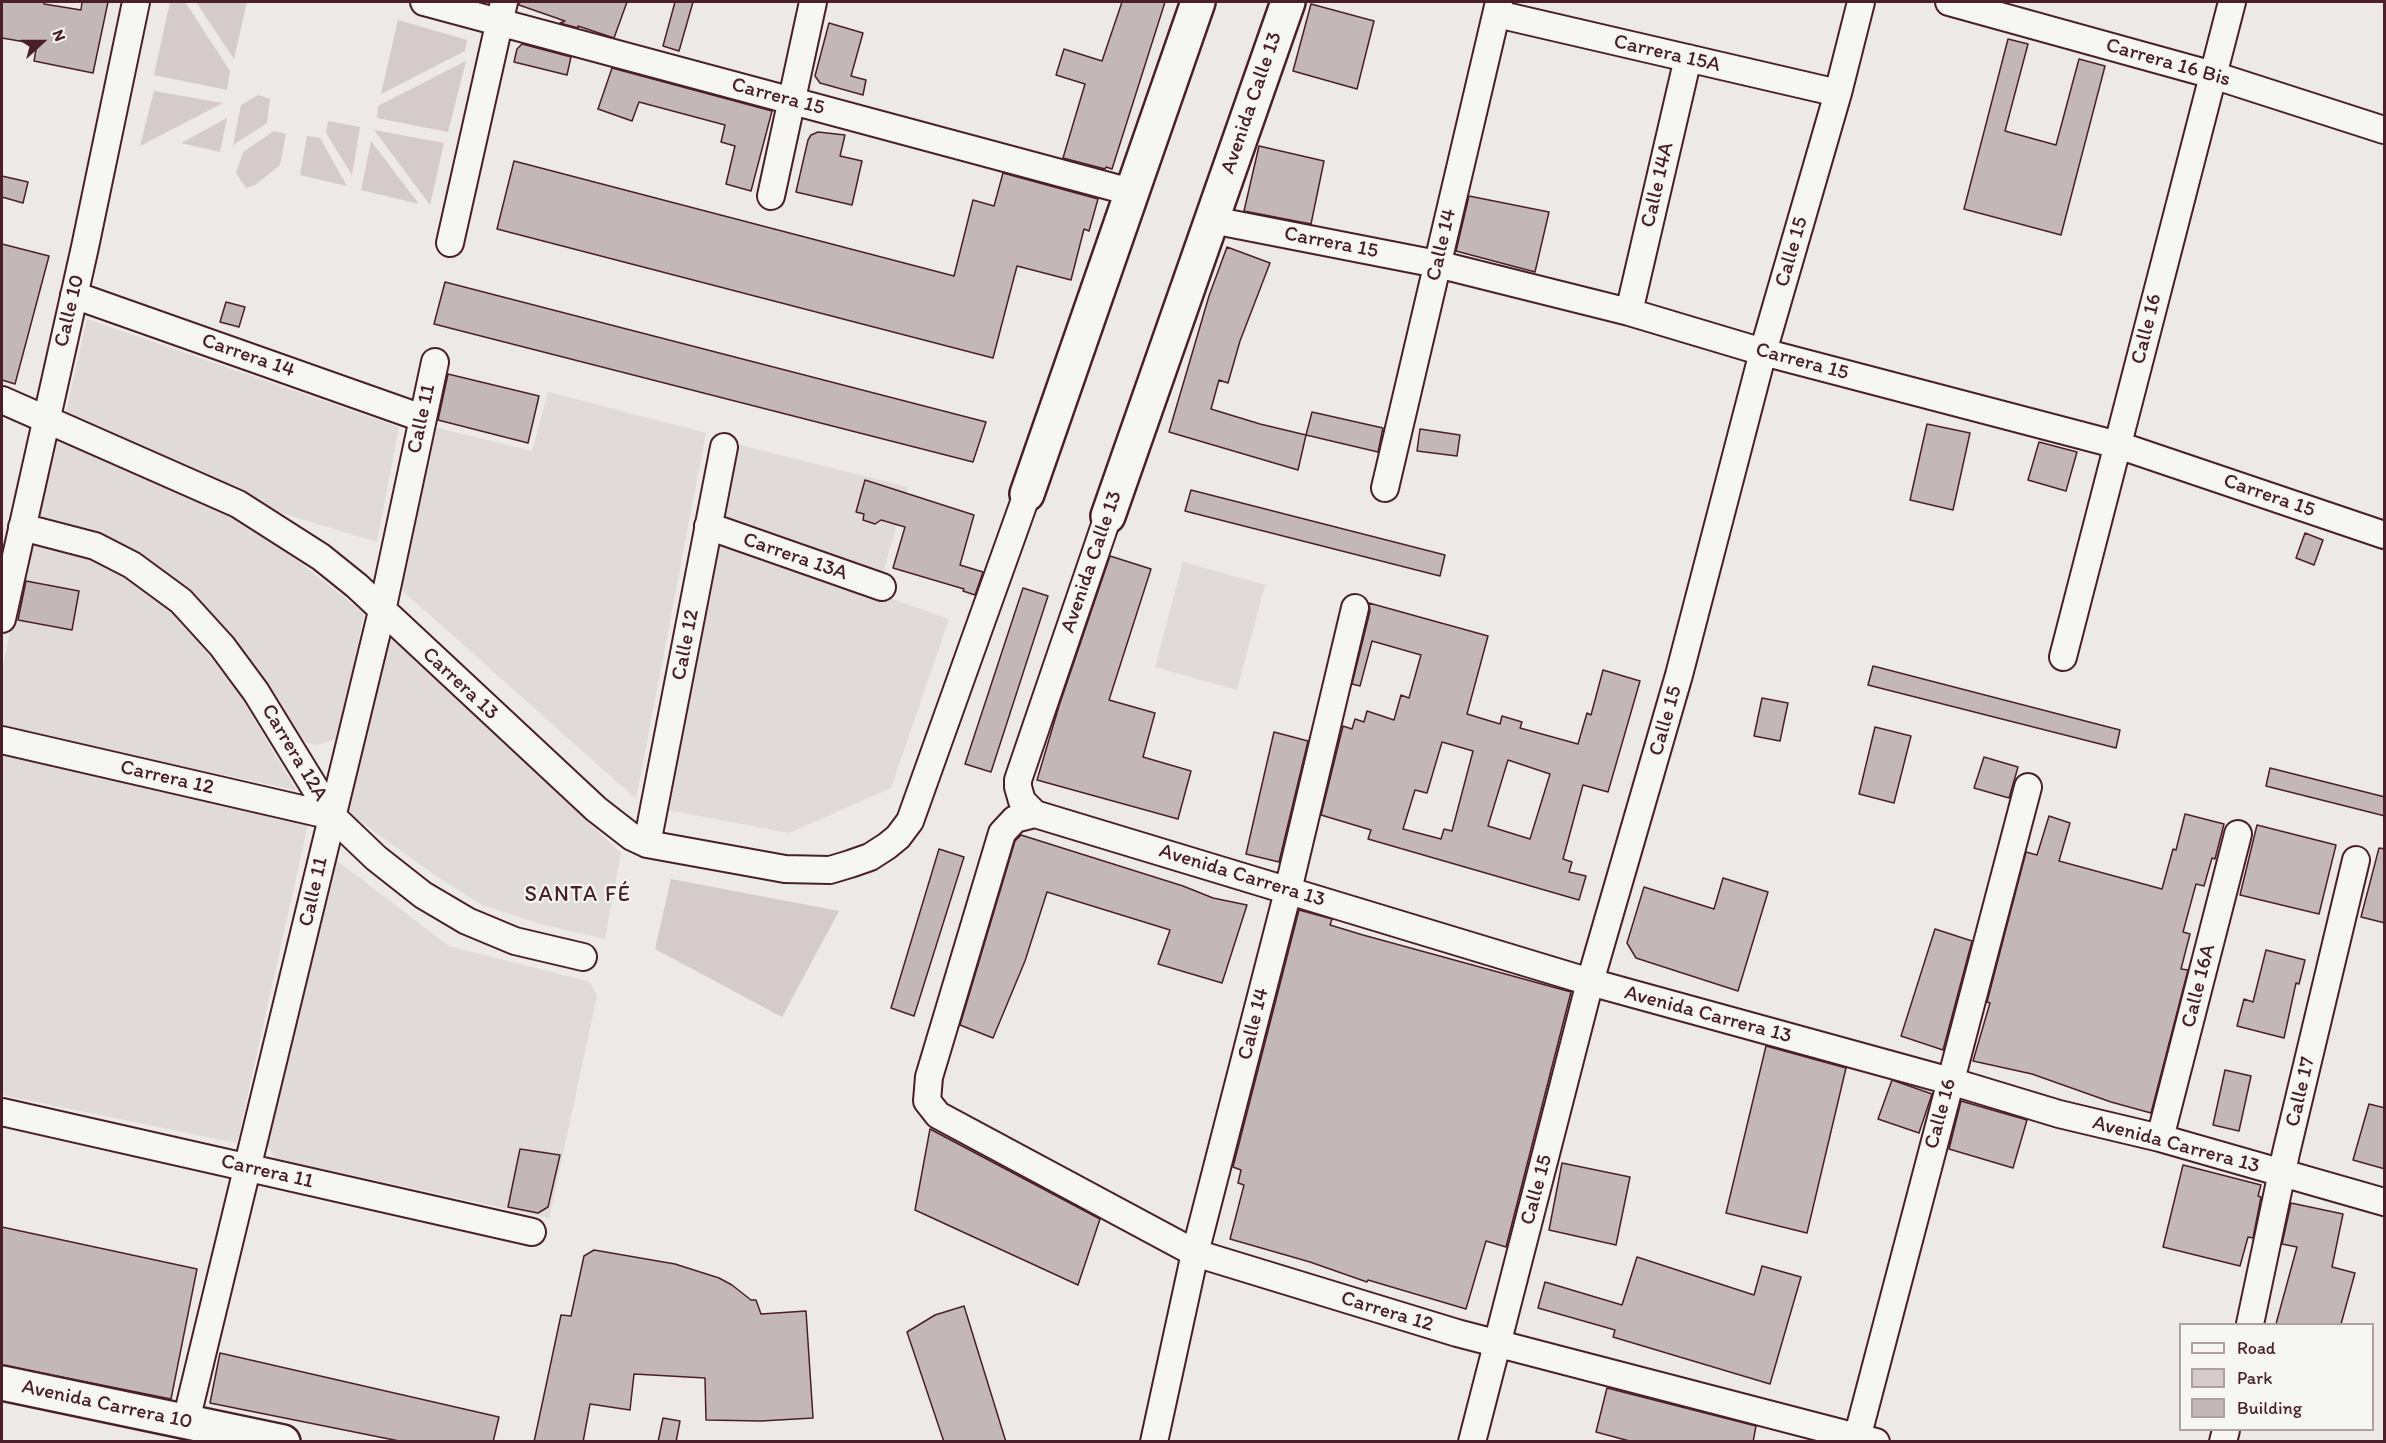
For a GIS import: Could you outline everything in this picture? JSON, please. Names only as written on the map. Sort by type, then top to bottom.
[{"type":"main road","points":[[1028,494],[1198,2]]},
{"type":"main road","name":"Avenida Calle 13","points":[[1108,516],[1288,2]]},
{"type":"main road","name":"Avenida Carrera 10","points":[[2,1383],[283,1442]]},
{"type":"street","name":"Calle 10","points":[[2,619],[136,2]]},
{"type":"street","name":"Carrera 15","points":[[424,2],[502,12],[793,101],[1131,192]]},
{"type":"street","points":[[771,196],[813,2]]},
{"type":"street","name":"Calle 15","points":[[1472,1442],[1590,982],[1679,675],[1763,352],[1838,93],[1861,2]]},
{"type":"street","name":"Carrera 16 Bis","points":[[1949,2],[2213,75],[2385,130]]},
{"type":"street","name":"Calle 16","points":[[2063,657],[2232,2]]},
{"type":"street","name":"Carrera 15A","points":[[1498,8],[1688,58],[1838,93]]},
{"type":"street","name":"Calle 14","points":[[1385,488],[1498,8]]},
{"type":"street","points":[[450,243],[502,12]]},
{"type":"street","name":"Calle 14A","points":[[1629,312],[1688,58]]},
{"type":"street","name":"Carrera 15","points":[[1212,220],[1437,264],[1629,312],[1763,352],[2118,445],[2385,535]]},
{"type":"street","name":"Carrera 14","points":[[74,295],[422,418]]},
{"type":"street","name":"Calle 11","points":[[186,1421],[382,611],[435,362]]},
{"type":"street","name":"Carrera 13","points":[[2,400],[238,504],[321,557],[357,586],[617,827],[647,844],[785,869],[830,870],[870,857],[898,837],[910,821],[1028,494]]},
{"type":"street","name":"Calle 12","points":[[647,844],[724,447]]},
{"type":"street","name":"Avenida Calle 13","points":[[1035,814],[1022,801],[1018,780],[1108,516]]},
{"type":"street","name":"Carrera 13A","points":[[708,526],[882,587]]},
{"type":"street","name":"Carrera 12A","points":[[22,527],[95,546],[132,565],[182,601],[222,646],[256,692],[332,816],[375,858],[423,895],[467,921],[515,941],[583,957]]},
{"type":"street","name":"Calle 14","points":[[1154,1442],[1195,1253],[1288,890],[1355,608]]},
{"type":"street","name":"Carrera 12","points":[[2,740],[332,816]]},
{"type":"street","name":"Calle 16","points":[[1863,1440],[1950,1082],[2028,787]]},
{"type":"street","name":"Avenida Carrera 13","points":[[1035,814],[1590,982],[2059,1114],[2160,1138],[2385,1202]]},
{"type":"street","name":"Carrera 12","points":[[1035,814],[1015,819],[1002,833],[929,1077],[926,1097],[929,1105],[938,1115],[1195,1253],[1457,1333],[1863,1440]]},
{"type":"street","name":"Calle 16A","points":[[2160,1138],[2238,834]]},
{"type":"street","name":"Calle 17","points":[[2250,1323],[2282,1173],[2356,860]]},
{"type":"street","name":"Carrera 11","points":[[2,1112],[532,1232]]},
{"type":"shaded area","points":[[87,319],[399,427],[377,542],[272,510],[66,412]]},
{"type":"shaded area","points":[[548,392],[706,433],[636,799],[401,589],[429,426],[532,451]]},
{"type":"shaded area","points":[[56,435],[107,455],[236,517],[294,558],[364,613],[341,730],[335,739],[317,745],[307,743],[297,734],[245,655],[195,597],[150,562],[97,531],[38,515]]},
{"type":"shaded area","points":[[732,443],[908,487],[882,576],[719,517]]},
{"type":"shaded area","points":[[716,537],[949,619],[891,788],[789,833],[668,810]]},
{"type":"shaded area","points":[[28,542],[71,552],[104,565],[142,588],[180,619],[241,696],[296,790],[2,729],[2,672]]},
{"type":"shaded area","points":[[1183,562],[1265,585],[1237,690],[1155,667]]},
{"type":"shaded area","points":[[390,635],[621,853],[605,939],[544,925],[482,905],[442,880],[348,813]]},
{"type":"shaded area","points":[[2,752],[308,824],[237,1143],[2,1095]]},
{"type":"shaded area","points":[[337,861],[449,946],[590,982],[597,996],[549,1218],[274,1158],[267,1144]]},
{"type":"green space","points":[[170,2],[185,2],[230,71],[227,90],[154,75]]},
{"type":"green space","points":[[196,2],[247,2],[234,59]]},
{"type":"green space","points":[[398,20],[467,40],[465,51],[381,94]]},
{"type":"green space","points":[[466,61],[448,132],[377,118],[378,106]]},
{"type":"green space","points":[[154,91],[223,103],[140,146]]},
{"type":"green space","points":[[258,95],[270,99],[267,123],[233,145],[241,105]]},
{"type":"green space","points":[[227,118],[220,152],[181,143]]},
{"type":"green space","points":[[328,121],[360,127],[352,175],[326,133]]},
{"type":"green space","points":[[374,130],[444,143],[430,205]]},
{"type":"green space","points":[[274,131],[286,134],[280,165],[255,185],[246,188],[236,173],[243,152]]},
{"type":"green space","points":[[307,136],[320,138],[347,186],[300,175]]},
{"type":"green space","points":[[371,141],[419,204],[361,190]]},
{"type":"green space","points":[[671,879],[839,911],[782,1017],[655,949]]},
{"type":"building","points":[[2,2],[44,2],[44,4],[81,10],[82,2],[108,2],[93,73],[34,61],[37,44],[2,38]]},
{"type":"building","points":[[519,2],[627,2],[614,38],[578,26],[578,28],[560,23],[565,21],[519,5]]},
{"type":"building","points":[[675,2],[693,2],[679,51],[663,46]]},
{"type":"building","points":[[1122,2],[1165,2],[1112,169],[1106,167],[1105,169],[1063,158],[1085,84],[1056,75],[1064,49],[1102,61]]},
{"type":"building","points":[[1311,4],[1374,21],[1357,89],[1293,71]]},
{"type":"building","points":[[829,23],[863,33],[851,76],[866,80],[863,95],[820,83],[815,76]]},
{"type":"building","points":[[2008,39],[2028,44],[2005,131],[2056,145],[2079,59],[2105,66],[2061,235],[1964,209]]},
{"type":"building","points":[[522,44],[571,57],[567,75],[514,62],[517,49]]},
{"type":"building","points":[[612,68],[772,111],[751,191],[726,184],[735,146],[721,142],[725,125],[639,102],[632,121],[598,109]]},
{"type":"building","points":[[818,132],[845,135],[840,156],[862,161],[852,205],[796,192],[808,140],[811,135]]},
{"type":"building","points":[[1259,146],[1324,161],[1311,224],[1244,211]]},
{"type":"building","points":[[514,161],[954,276],[973,200],[994,206],[1003,173],[1098,199],[1089,231],[1084,229],[1071,280],[1017,266],[993,358],[497,229]]},
{"type":"building","points":[[2,176],[28,182],[23,203],[2,197]]},
{"type":"building","points":[[1469,196],[1549,212],[1535,272],[1456,251]]},
{"type":"building","points":[[2,244],[49,256],[15,384],[2,380]]},
{"type":"building","points":[[1227,247],[1270,263],[1240,341],[1228,383],[1219,380],[1211,409],[1306,435],[1298,470],[1169,432],[1209,296]]},
{"type":"building","points":[[445,282],[986,422],[973,462],[434,324]]},
{"type":"building","points":[[226,302],[245,307],[239,327],[220,322]]},
{"type":"building","points":[[448,374],[539,396],[528,443],[438,420]]},
{"type":"building","points":[[1312,412],[1383,428],[1378,452],[1306,435]]},
{"type":"building","points":[[1927,424],[1970,433],[1953,510],[1910,500]]},
{"type":"building","points":[[1420,429],[1460,435],[1457,456],[1417,451]]},
{"type":"building","points":[[2039,442],[2077,452],[2066,491],[2028,480]]},
{"type":"building","points":[[865,480],[974,515],[960,565],[983,572],[975,595],[963,591],[964,589],[893,568],[905,527],[881,520],[875,524],[863,520],[864,514],[856,512]]},
{"type":"building","points":[[1191,490],[1445,555],[1440,576],[1185,511]]},
{"type":"building","points":[[2305,533],[2323,540],[2314,565],[2296,558]]},
{"type":"building","points":[[1110,556],[1151,569],[1109,700],[1155,713],[1143,757],[1191,771],[1178,819],[1037,780],[1059,706]]},
{"type":"building","points":[[26,581],[79,591],[72,630],[18,620]]},
{"type":"building","points":[[1023,588],[1048,596],[991,772],[965,764]]},
{"type":"building","points":[[1369,603],[1488,636],[1467,714],[1500,724],[1502,716],[1522,722],[1520,728],[1578,744],[1587,713],[1591,715],[1603,670],[1640,681],[1608,792],[1583,785],[1563,859],[1572,862],[1569,872],[1586,876],[1579,900],[1368,839],[1371,830],[1321,815],[1343,726],[1352,729],[1355,719],[1364,722],[1367,711],[1394,720],[1401,695],[1409,698],[1421,655],[1372,641],[1360,686],[1352,684],[1370,611]],"holes":[[[1442,742],[1473,751],[1452,831],[1444,829],[1441,839],[1403,829],[1415,790],[1427,793]],[[1508,760],[1550,774],[1530,839],[1488,826]]]},
{"type":"building","points":[[1873,666],[2120,730],[2116,748],[1868,685]]},
{"type":"building","points":[[1762,698],[1788,703],[1780,741],[1754,736]]},
{"type":"building","points":[[1875,727],[1911,736],[1894,803],[1859,794]]},
{"type":"building","points":[[1274,732],[1308,741],[1279,862],[1246,854]]},
{"type":"building","points":[[1984,757],[2018,767],[2009,798],[1974,788]]},
{"type":"building","points":[[2270,768],[2385,797],[2385,816],[2266,786]]},
{"type":"building","points":[[2185,814],[2224,824],[2215,859],[2212,858],[2204,886],[2196,884],[2183,932],[2190,934],[2181,969],[2188,970],[2151,1113],[2111,1102],[2032,1074],[1973,1061],[1990,1003],[1987,1002],[2026,852],[2037,855],[2049,816],[2070,823],[2059,861],[2162,889],[2173,849],[2176,850]]},
{"type":"building","points":[[2257,825],[2336,845],[2319,914],[2240,895]]},
{"type":"building","points":[[1021,835],[1183,886],[1213,898],[1247,905],[1222,983],[1158,964],[1170,930],[1047,892],[1025,961],[993,1038],[960,1025],[1015,841]]},
{"type":"building","points":[[2379,848],[2385,849],[2385,923],[2361,917]]},
{"type":"building","points":[[939,849],[964,857],[914,1016],[891,1008]]},
{"type":"building","points":[[1723,878],[1768,892],[1738,991],[1636,958],[1627,943],[1644,887],[1714,909]]},
{"type":"building","points":[[1299,910],[1332,919],[1330,925],[1363,935],[1571,992],[1506,1247],[1486,1241],[1466,1309],[1368,1280],[1367,1282],[1310,1262],[1230,1239],[1244,1185],[1238,1183],[1241,1170],[1233,1167]]},
{"type":"building","points":[[1935,929],[1972,941],[1943,1050],[1901,1036]]},
{"type":"building","points":[[2266,950],[2305,960],[2299,984],[2296,983],[2284,1038],[2237,1026],[2244,999],[2253,1002]]},
{"type":"building","points":[[1766,1046],[1846,1068],[1807,1233],[1726,1213]]},
{"type":"building","points":[[2225,1070],[2251,1076],[2239,1131],[2213,1125]]},
{"type":"building","points":[[1892,1080],[1932,1094],[1919,1133],[1878,1119]]},
{"type":"building","points":[[1961,1101],[2027,1120],[2013,1168],[1949,1149]]},
{"type":"building","points":[[2369,1104],[2385,1108],[2385,1169],[2353,1160]]},
{"type":"building","points":[[930,1129],[1100,1219],[1078,1285],[915,1210]]},
{"type":"building","points":[[520,1149],[560,1155],[548,1207],[538,1213],[508,1207]]},
{"type":"building","points":[[1562,1163],[1630,1177],[1616,1245],[1549,1230]]},
{"type":"building","points":[[2183,1165],[2261,1185],[2253,1238],[2248,1237],[2240,1266],[2163,1247]]},
{"type":"building","points":[[2291,1203],[2343,1214],[2332,1267],[2355,1273],[2341,1323],[2276,1323],[2297,1247],[2282,1244]]},
{"type":"building","points":[[2,1227],[197,1269],[171,1399],[2,1365]]},
{"type":"building","points":[[594,1250],[675,1264],[719,1278],[751,1300],[756,1300],[761,1314],[806,1311],[813,1418],[761,1421],[706,1420],[705,1378],[634,1374],[630,1410],[590,1404],[583,1442],[534,1442],[561,1315],[571,1316],[584,1256]]},
{"type":"building","points":[[1637,1257],[1754,1295],[1762,1266],[1801,1277],[1770,1384],[1613,1337],[1615,1330],[1538,1308],[1545,1282],[1622,1305]]},
{"type":"building","points":[[964,1306],[1006,1442],[944,1442],[907,1332],[935,1315]]},
{"type":"building","points":[[220,1353],[499,1417],[493,1442],[404,1442],[210,1403]]},
{"type":"building","points":[[1607,1388],[1756,1426],[1753,1442],[1633,1442],[1596,1432]]},
{"type":"building","points":[[663,1418],[680,1421],[676,1442],[658,1442]]},
{"type":"district","name":"SANTA FÉ","points":[[578,895]]}]
